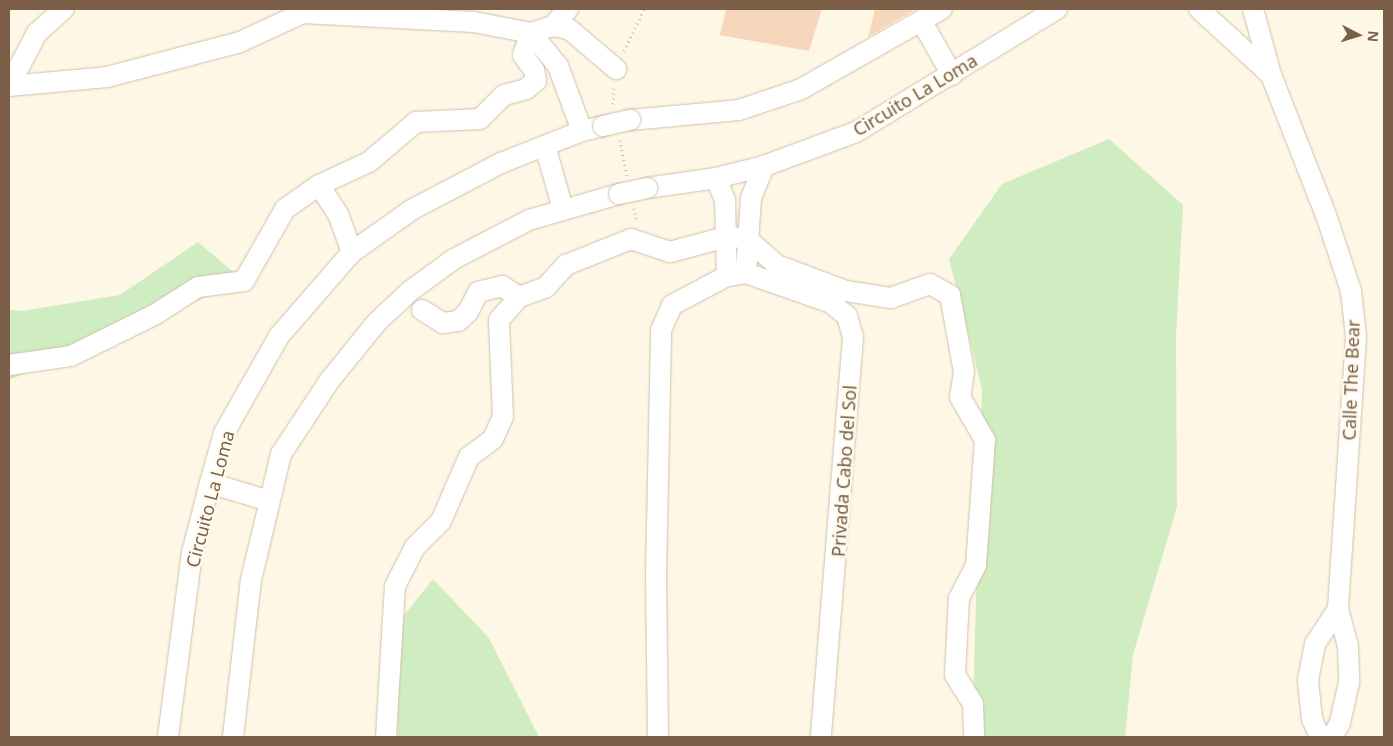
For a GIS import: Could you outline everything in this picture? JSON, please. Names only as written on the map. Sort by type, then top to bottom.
[{"type":"street","points":[[9,86],[36,33],[64,9]]},
{"type":"street","points":[[553,26],[568,9]]},
{"type":"street","name":"Circuito La Loma","points":[[168,737],[192,553],[224,433],[278,336],[352,252],[413,210],[501,163],[582,131],[617,128],[740,110],[801,88],[922,22],[942,9]]},
{"type":"street","name":"Circuito La Loma","points":[[233,737],[251,580],[281,454],[330,380],[377,322],[410,291],[454,260],[529,220],[563,209],[632,193],[716,178],[764,166],[856,132],[1057,9]]},
{"type":"street","name":"Calle The Bear","points":[[1199,9],[1271,75]]},
{"type":"street","name":"Calle The Bear","points":[[1253,9],[1271,75],[1326,215],[1351,292],[1356,337],[1338,610],[1348,646],[1349,682],[1340,723],[1332,737]]},
{"type":"street","points":[[9,86],[107,77],[240,42],[302,11],[474,22],[532,32],[553,26],[569,29],[616,69]]},
{"type":"street","points":[[922,22],[952,75]]},
{"type":"street","points":[[532,32],[558,66],[582,131]]},
{"type":"street","points":[[9,365],[71,356],[154,315],[198,287],[244,281],[285,209],[319,185],[369,162],[416,122],[480,119],[504,95],[526,89],[536,81],[534,70],[523,55],[532,32]]},
{"type":"street","points":[[545,146],[563,209]]},
{"type":"street","points":[[736,238],[764,166]]},
{"type":"street","points":[[658,737],[656,575],[661,330],[672,305],[737,275],[736,238],[726,200],[716,178]]},
{"type":"street","points":[[319,185],[338,214],[352,252]]},
{"type":"street","points":[[386,737],[395,586],[415,547],[441,521],[469,457],[493,439],[503,417],[499,320],[519,297],[546,286],[566,265],[631,239],[670,252],[736,238],[777,265],[846,292],[891,298],[930,284],[950,295],[964,372],[960,397],[985,440],[976,565],[958,598],[956,675],[973,704],[974,737]]},
{"type":"street","name":"Privada Cabo del Sol","points":[[737,275],[831,303],[847,316],[853,337],[821,737]]},
{"type":"street","points":[[422,310],[443,323],[458,321],[468,312],[478,292],[502,286],[519,297]]},
{"type":"street","points":[[210,484],[269,501]]},
{"type":"street","points":[[1320,737],[1312,719],[1308,680],[1315,644],[1338,610]]},
{"type":"path","points":[[613,108],[616,69],[644,9]]},
{"type":"path","points":[[617,128],[637,224],[631,239]]},
{"type":"green space","points":[[1109,139],[1183,205],[1176,336],[1177,507],[1133,655],[1125,737],[977,737],[973,704],[982,389],[949,259],[1002,184]]},
{"type":"green space","points":[[198,242],[244,281],[9,380],[9,310],[22,311],[120,295]]},
{"type":"green space","points":[[433,579],[489,638],[539,737],[398,737],[390,633]]},
{"type":"building","points":[[726,9],[822,9],[809,51],[720,35]]},
{"type":"building","points":[[875,9],[916,9],[868,37]]}]
